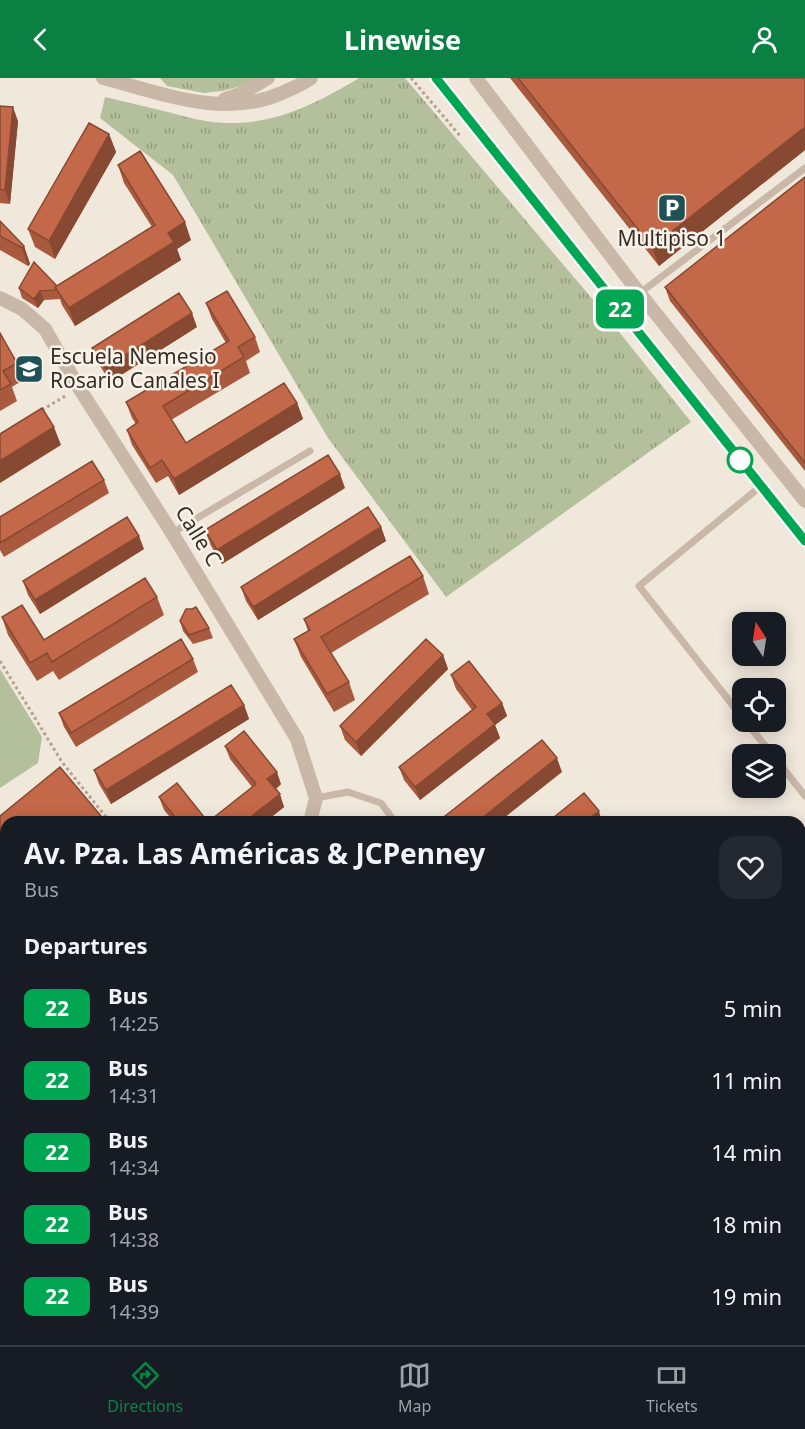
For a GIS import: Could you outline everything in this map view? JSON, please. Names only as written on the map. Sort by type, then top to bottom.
[{"type":"street","points":[[103,78],[136,82],[174,98],[209,104],[231,104],[270,98],[311,78]]},
{"type":"street","points":[[209,104],[242,93],[268,78]]},
{"type":"street","points":[[436,78],[805,541]]},
{"type":"street","points":[[476,78],[640,293],[805,501]]},
{"type":"street","name":"Calle C","points":[[0,298],[22,309],[45,329],[79,388],[172,533],[297,739],[316,798]]},
{"type":"street","points":[[312,816],[316,798]]},
{"type":"lane","points":[[640,293],[805,168]]},
{"type":"lane","points":[[172,533],[310,451]]},
{"type":"lane","points":[[732,704],[639,586],[761,486]]},
{"type":"lane","points":[[754,732],[764,744]]},
{"type":"lane","points":[[786,772],[805,796]]},
{"type":"lane","points":[[316,798],[348,792],[381,803],[391,816]]},
{"type":"path","points":[[39,412],[79,388]]},
{"type":"path","points":[[0,661],[62,762],[105,816]]},
{"type":"green space","points":[[160,78],[257,78],[241,86],[204,93],[167,86]]},
{"type":"green space","points":[[359,78],[405,78],[600,308],[691,422],[446,597],[328,438],[173,175],[100,118],[105,97],[218,123],[252,122],[300,109]]},
{"type":"green space","points":[[0,669],[42,737],[38,763],[0,788]]},
{"type":"building","name":"Multipiso 1","points":[[518,78],[805,78],[805,127],[652,247]]},
{"type":"building","points":[[0,106],[13,107],[5,190],[0,190]]},
{"type":"building","points":[[89,123],[109,134],[49,241],[28,229]]},
{"type":"building","points":[[140,151],[185,222],[168,233],[174,242],[69,308],[55,287],[155,225],[118,165]]},
{"type":"building","points":[[805,177],[805,463],[665,287]]},
{"type":"building","points":[[0,221],[24,246],[22,248],[0,236]]},
{"type":"building","points":[[34,262],[57,286],[56,290],[40,291],[34,299],[19,288]]},
{"type":"building","points":[[227,291],[255,337],[238,347],[244,357],[163,406],[186,443],[284,383],[297,403],[174,479],[162,460],[150,468],[127,430],[138,422],[126,402],[229,341],[206,303]]},
{"type":"building","points":[[179,293],[192,313],[105,368],[92,348]]},
{"type":"building","points":[[0,333],[17,363],[3,371],[11,384],[0,390]]},
{"type":"building","points":[[42,408],[54,427],[0,461],[0,434]]},
{"type":"building","points":[[328,455],[340,474],[217,550],[205,530]]},
{"type":"building","points":[[92,461],[104,480],[0,543],[0,517]]},
{"type":"building","points":[[368,507],[381,527],[253,607],[241,587]]},
{"type":"building","points":[[127,517],[139,536],[35,600],[23,581]]},
{"type":"building","points":[[410,556],[423,576],[321,637],[349,682],[327,694],[294,639],[310,630],[304,619]]},
{"type":"building","points":[[145,578],[157,597],[52,662],[47,653],[30,663],[2,617],[22,605],[44,640]]},
{"type":"building","points":[[196,607],[209,628],[189,635],[180,621],[186,609]]},
{"type":"building","points":[[181,639],[193,659],[71,733],[59,713]]},
{"type":"building","points":[[426,639],[443,655],[356,742],[340,726]]},
{"type":"building","points":[[469,661],[502,703],[487,714],[495,724],[415,787],[399,767],[476,707],[451,675]]},
{"type":"building","points":[[231,685],[244,705],[106,790],[94,770]]},
{"type":"building","points":[[244,731],[277,772],[267,779],[280,794],[252,816],[216,816],[256,784],[225,746]]},
{"type":"building","points":[[542,740],[557,758],[484,816],[445,816]]},
{"type":"building","points":[[60,767],[101,816],[0,816]]},
{"type":"building","points":[[177,783],[203,816],[174,816],[159,797]]},
{"type":"building","points":[[584,793],[599,811],[593,816],[555,816]]},
{"type":"bus line","name":"22","points":[[436,78],[805,541]]},
{"type":"place","name":"Multipiso 1","points":[[672,208]]},
{"type":"place","name":"Escuela Nemesio Rosario Canales I","points":[[29,369]]}]
